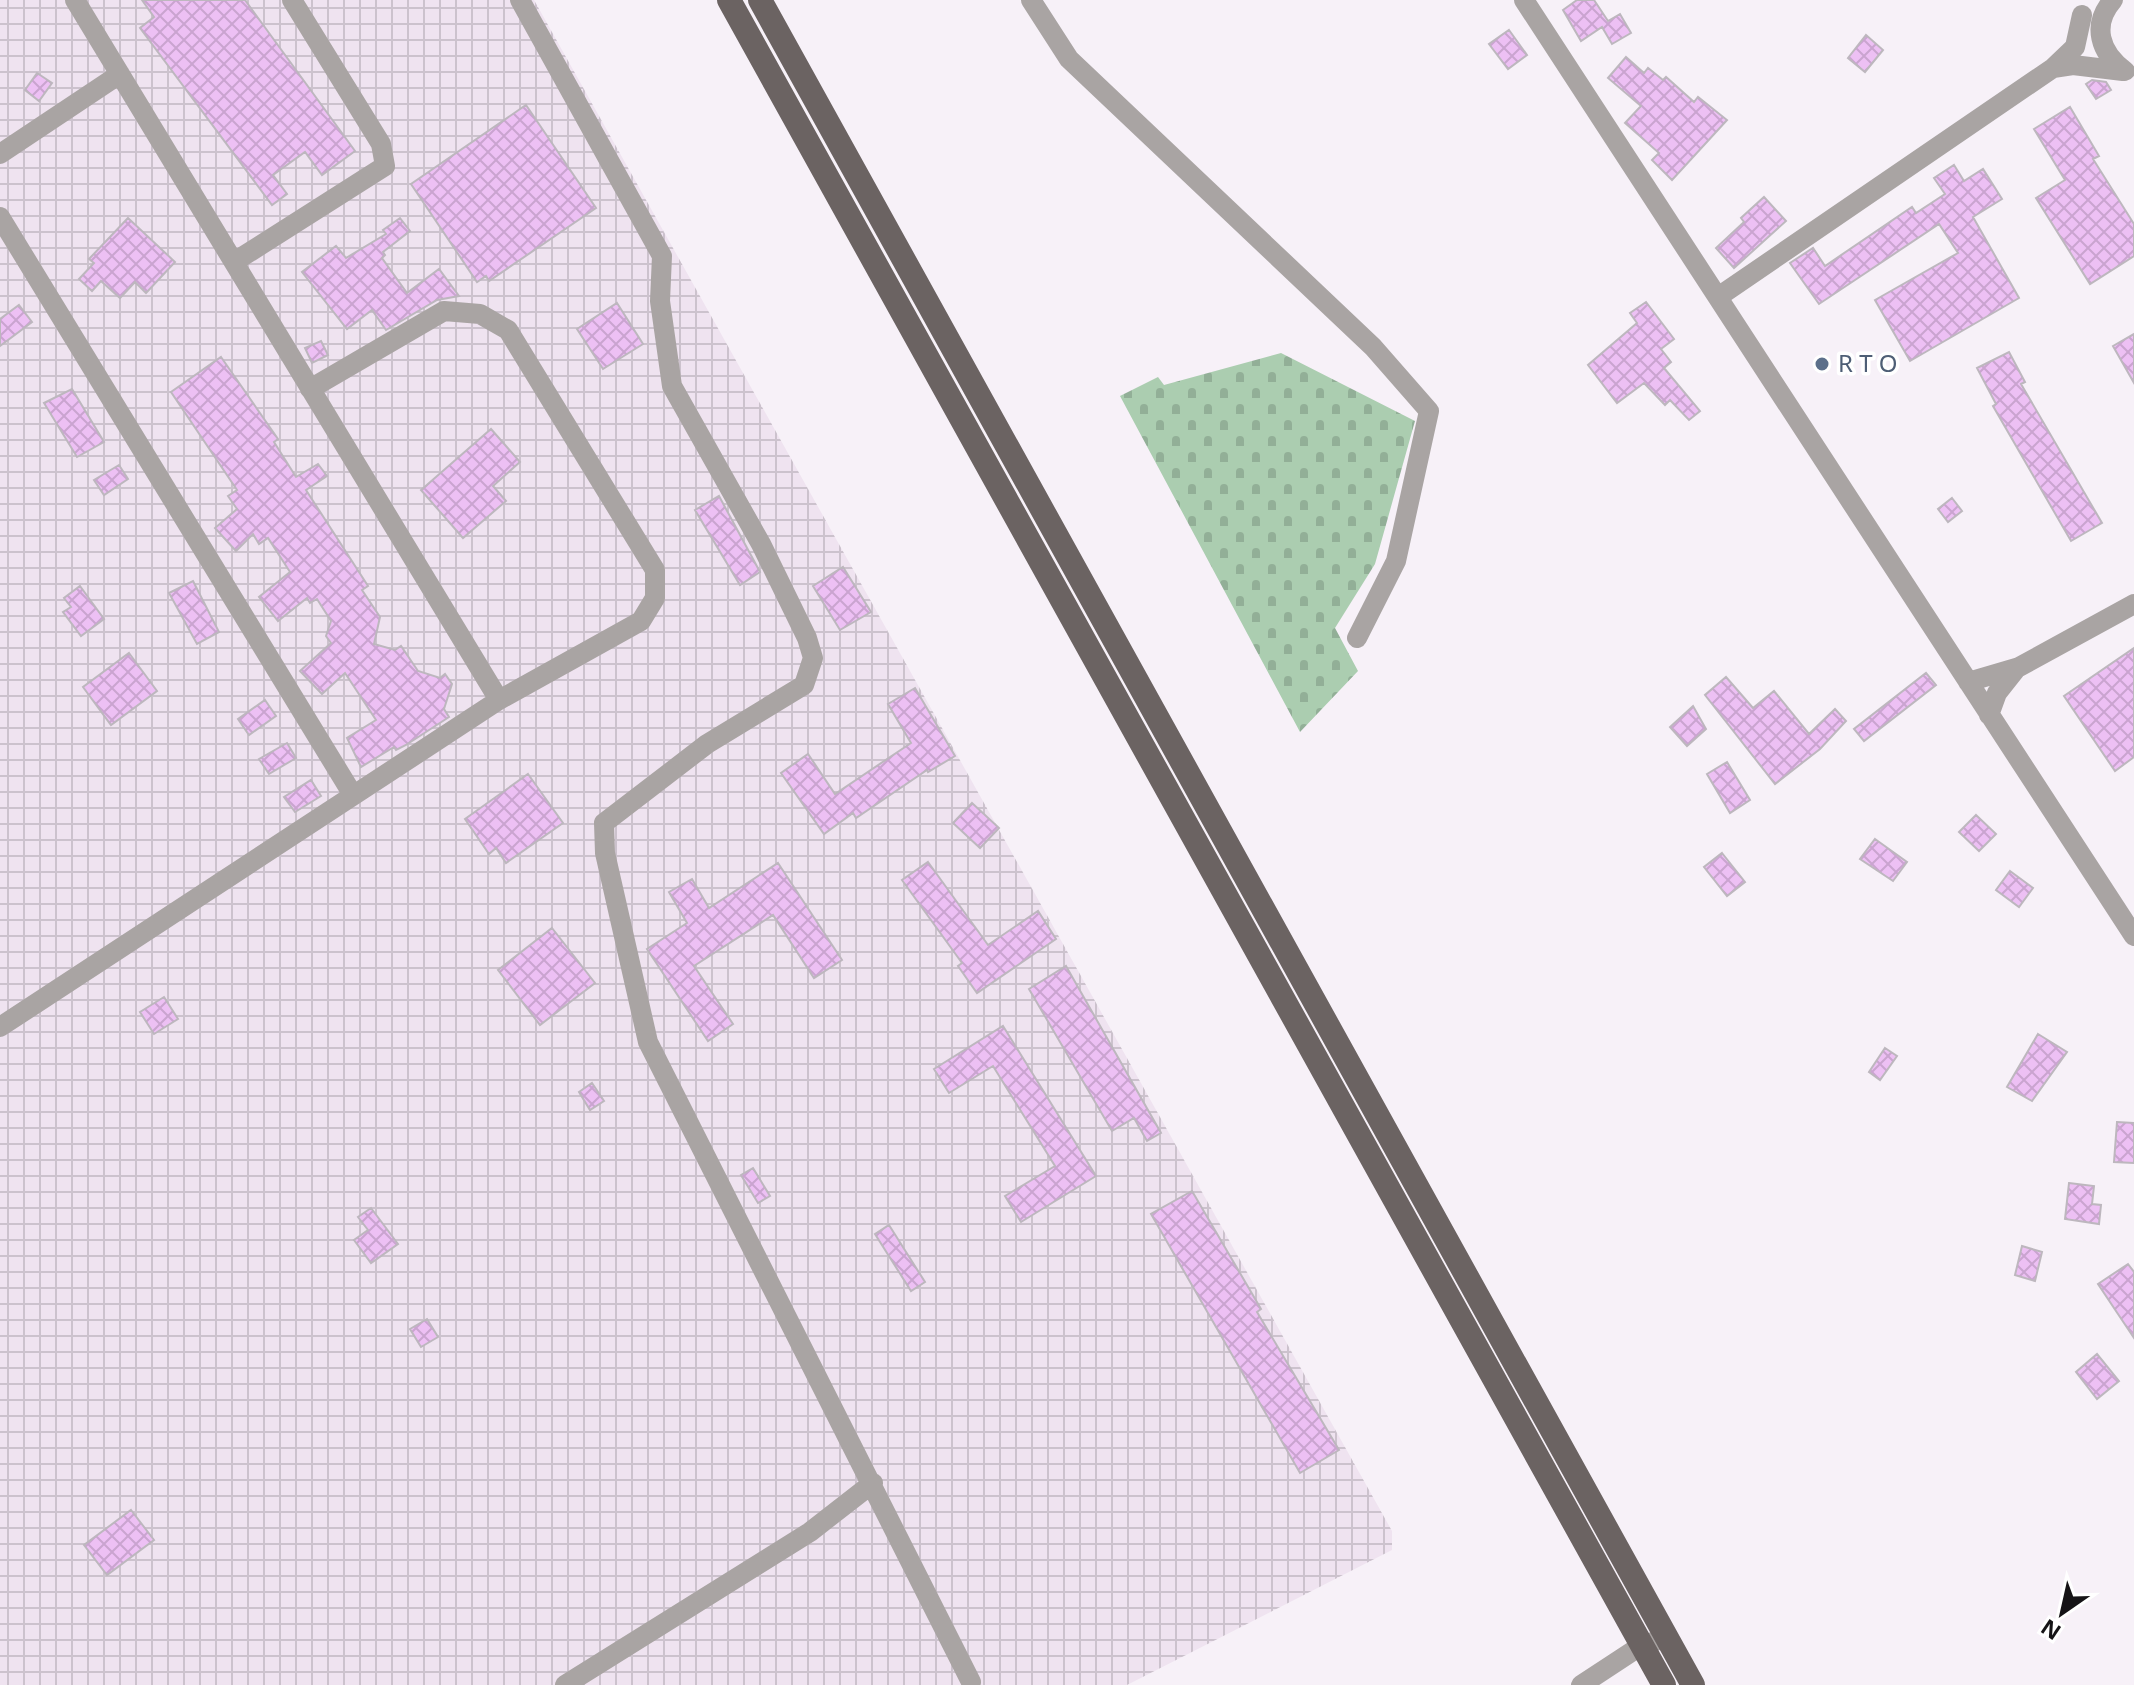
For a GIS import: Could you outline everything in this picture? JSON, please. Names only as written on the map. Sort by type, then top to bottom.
[{"type":"main road","points":[[729,0],[1664,1685]]},
{"type":"main road","points":[[760,0],[1693,1685]]},
{"type":"street","points":[[75,0],[499,700]]},
{"type":"street","points":[[234,262],[385,166],[381,144],[292,0]]},
{"type":"street","points":[[520,0],[662,256],[660,301],[672,386],[761,544],[807,638],[813,658],[804,685],[707,744],[604,823],[605,853],[648,1042],[971,1682]]},
{"type":"street","points":[[1031,0],[1069,59],[1373,347],[1429,411],[1396,561],[1357,638]]},
{"type":"street","points":[[1524,0],[2134,936]]},
{"type":"street","points":[[2104,50],[2101,21],[2113,0]]},
{"type":"street","points":[[1718,297],[2053,68],[2075,47],[2077,8]]},
{"type":"street","points":[[2077,8],[2104,50],[2131,76]]},
{"type":"street","points":[[2053,68],[2073,65],[2131,76]]},
{"type":"street","points":[[0,154],[120,74]]},
{"type":"street","points":[[0,217],[353,795]]},
{"type":"street","points":[[0,1027],[499,700],[641,621],[655,598],[655,570],[508,330],[480,314],[444,311],[310,389]]},
{"type":"street","points":[[1968,682],[2019,667],[2134,604]]},
{"type":"street","points":[[1989,715],[2007,678],[2019,667]]},
{"type":"street","points":[[565,1685],[810,1532],[873,1483]]},
{"type":"street","points":[[1581,1685],[1642,1645],[1667,1639]]},
{"type":"shaded area","points":[[0,0],[534,0],[1392,1531],[1392,1550],[1127,1685],[0,1685]]},
{"type":"green space","points":[[1281,353],[1415,421],[1375,564],[1335,628],[1358,671],[1300,732],[1120,396],[1158,377],[1164,385]]},
{"type":"building","points":[[142,0],[245,0],[355,151],[322,175],[305,152],[273,175],[287,194],[272,205],[140,28],[154,17]]},
{"type":"building","points":[[1577,0],[1594,0],[1608,21],[1620,14],[1631,33],[1612,44],[1602,27],[1581,41],[1563,10]]},
{"type":"building","points":[[1509,30],[1527,55],[1508,69],[1489,44]]},
{"type":"building","points":[[1866,35],[1883,50],[1865,72],[1848,58]]},
{"type":"building","points":[[1626,57],[1644,73],[1648,68],[1663,80],[1666,77],[1694,102],[1698,97],[1727,120],[1672,180],[1652,160],[1659,153],[1625,123],[1641,106],[1608,78]]},
{"type":"building","points":[[37,73],[52,83],[39,101],[25,90]]},
{"type":"building","points":[[2092,80],[2106,82],[2111,90],[2096,99],[2086,84]]},
{"type":"building","points":[[526,105],[596,208],[489,281],[486,276],[477,282],[411,184]]},
{"type":"building","points":[[2070,107],[2099,156],[2093,159],[2134,224],[2134,256],[2090,284],[2036,198],[2065,180],[2034,129]]},
{"type":"building","points":[[1954,165],[1964,181],[1983,169],[2002,199],[1973,217],[2019,298],[1910,361],[1875,300],[1958,253],[1939,224],[1819,304],[1790,263],[1813,248],[1825,266],[1912,207],[1916,213],[1945,194],[1934,178]]},
{"type":"building","points":[[1764,197],[1786,221],[1734,268],[1716,248],[1744,222],[1741,218]]},
{"type":"building","points":[[128,218],[175,262],[146,293],[135,282],[120,298],[101,281],[92,291],[79,279],[94,263],[89,259]]},
{"type":"building","points":[[400,218],[410,231],[383,252],[385,255],[382,258],[407,293],[439,269],[459,296],[437,300],[386,330],[372,310],[347,329],[302,272],[336,246],[346,258],[386,234],[383,230]]},
{"type":"building","points":[[1646,302],[1674,339],[1661,349],[1671,362],[1664,368],[1700,411],[1689,420],[1670,400],[1665,405],[1644,383],[1617,403],[1588,365],[1637,323],[1630,313]]},
{"type":"building","points":[[617,303],[643,344],[603,369],[577,329]]},
{"type":"building","points":[[19,305],[32,322],[0,346],[0,319]]},
{"type":"building","points":[[2134,334],[2134,383],[2113,346]]},
{"type":"building","points":[[321,341],[328,355],[312,363],[305,348]]},
{"type":"building","points":[[2009,352],[2025,382],[2021,384],[2102,523],[2071,541],[1993,406],[1996,404],[1977,368]]},
{"type":"building","points":[[221,357],[278,439],[274,442],[296,477],[318,464],[327,476],[306,490],[368,586],[362,590],[380,617],[374,644],[395,650],[401,646],[418,671],[440,678],[445,674],[452,684],[444,709],[449,717],[406,745],[396,750],[394,747],[361,767],[347,738],[376,720],[345,673],[322,694],[300,671],[331,643],[326,636],[331,621],[317,599],[310,603],[307,598],[278,621],[259,597],[290,572],[268,538],[259,544],[253,534],[236,551],[215,528],[237,509],[228,496],[237,490],[171,392]]},
{"type":"building","points":[[72,389],[104,442],[77,457],[44,403]]},
{"type":"building","points":[[491,429],[520,462],[493,486],[506,501],[463,538],[421,490]]},
{"type":"building","points":[[119,465],[128,479],[104,495],[94,480]]},
{"type":"building","points":[[719,496],[760,572],[740,585],[695,510]]},
{"type":"building","points":[[1952,498],[1962,511],[1948,522],[1938,509]]},
{"type":"building","points":[[843,567],[871,612],[840,630],[813,586]]},
{"type":"building","points":[[193,581],[219,632],[197,644],[169,593]]},
{"type":"building","points":[[80,586],[104,619],[81,636],[63,612],[71,607],[64,598]]},
{"type":"building","points":[[2134,648],[2134,757],[2115,771],[2064,696]]},
{"type":"building","points":[[129,653],[157,691],[111,725],[83,687]]},
{"type":"building","points":[[1926,673],[1936,685],[1864,741],[1854,729]]},
{"type":"building","points":[[1726,677],[1753,708],[1774,691],[1809,734],[1835,709],[1846,721],[1820,749],[1775,784],[1705,695]]},
{"type":"building","points":[[915,688],[955,756],[927,770],[856,818],[853,813],[824,834],[781,773],[808,754],[835,794],[911,743],[888,704]]},
{"type":"building","points":[[265,700],[276,716],[249,735],[238,719]]},
{"type":"building","points":[[1693,706],[1706,729],[1687,746],[1670,727]]},
{"type":"building","points":[[287,743],[296,758],[269,774],[259,759]]},
{"type":"building","points":[[1727,762],[1750,800],[1730,813],[1707,774]]},
{"type":"building","points":[[528,774],[563,823],[506,863],[496,848],[489,854],[465,819]]},
{"type":"building","points":[[311,780],[321,796],[295,812],[284,797]]},
{"type":"building","points":[[972,803],[999,828],[980,848],[953,823]]},
{"type":"building","points":[[1976,815],[1996,834],[1979,851],[1959,832]]},
{"type":"building","points":[[1875,839],[1907,862],[1893,881],[1860,859]]},
{"type":"building","points":[[1722,853],[1745,882],[1727,896],[1704,867]]},
{"type":"building","points":[[928,862],[988,945],[1038,911],[1056,939],[977,993],[958,966],[962,963],[902,880]]},
{"type":"building","points":[[778,863],[842,960],[814,978],[773,915],[694,966],[733,1024],[708,1041],[647,949],[687,923],[669,892],[692,879],[709,908]]},
{"type":"building","points":[[2010,871],[2033,888],[2019,907],[1996,890]]},
{"type":"building","points":[[552,928],[595,983],[540,1025],[498,970]]},
{"type":"building","points":[[1066,966],[1161,1133],[1147,1141],[1134,1118],[1112,1131],[1029,989]]},
{"type":"building","points":[[164,997],[178,1019],[154,1034],[140,1012]]},
{"type":"building","points":[[1003,1026],[1096,1176],[1021,1222],[1005,1196],[1055,1166],[993,1066],[949,1093],[934,1069]]},
{"type":"building","points":[[2038,1034],[2067,1052],[2032,1101],[2007,1087]]},
{"type":"building","points":[[1885,1048],[1897,1056],[1880,1080],[1869,1072]]},
{"type":"building","points":[[592,1083],[604,1101],[590,1110],[579,1092]]},
{"type":"building","points":[[2117,1122],[2134,1123],[2134,1163],[2114,1162]]},
{"type":"building","points":[[753,1168],[770,1196],[758,1203],[741,1175]]},
{"type":"building","points":[[2069,1183],[2094,1186],[2092,1204],[2101,1205],[2099,1224],[2065,1219]]},
{"type":"building","points":[[1192,1191],[1261,1309],[1257,1312],[1339,1450],[1300,1473],[1151,1214]]},
{"type":"building","points":[[371,1208],[398,1244],[371,1263],[354,1240],[368,1230],[358,1217]]},
{"type":"building","points":[[889,1225],[925,1282],[911,1291],[875,1234]]},
{"type":"building","points":[[2022,1246],[2042,1252],[2035,1281],[2015,1275]]},
{"type":"building","points":[[2128,1264],[2134,1272],[2134,1338],[2098,1284]]},
{"type":"building","points":[[427,1319],[438,1337],[421,1347],[410,1329]]},
{"type":"building","points":[[2097,1354],[2119,1381],[2097,1399],[2076,1372]]},
{"type":"building","points":[[131,1510],[154,1540],[107,1575],[84,1545]]},
{"type":"place","name":"R T O","points":[[1822,364]]}]
